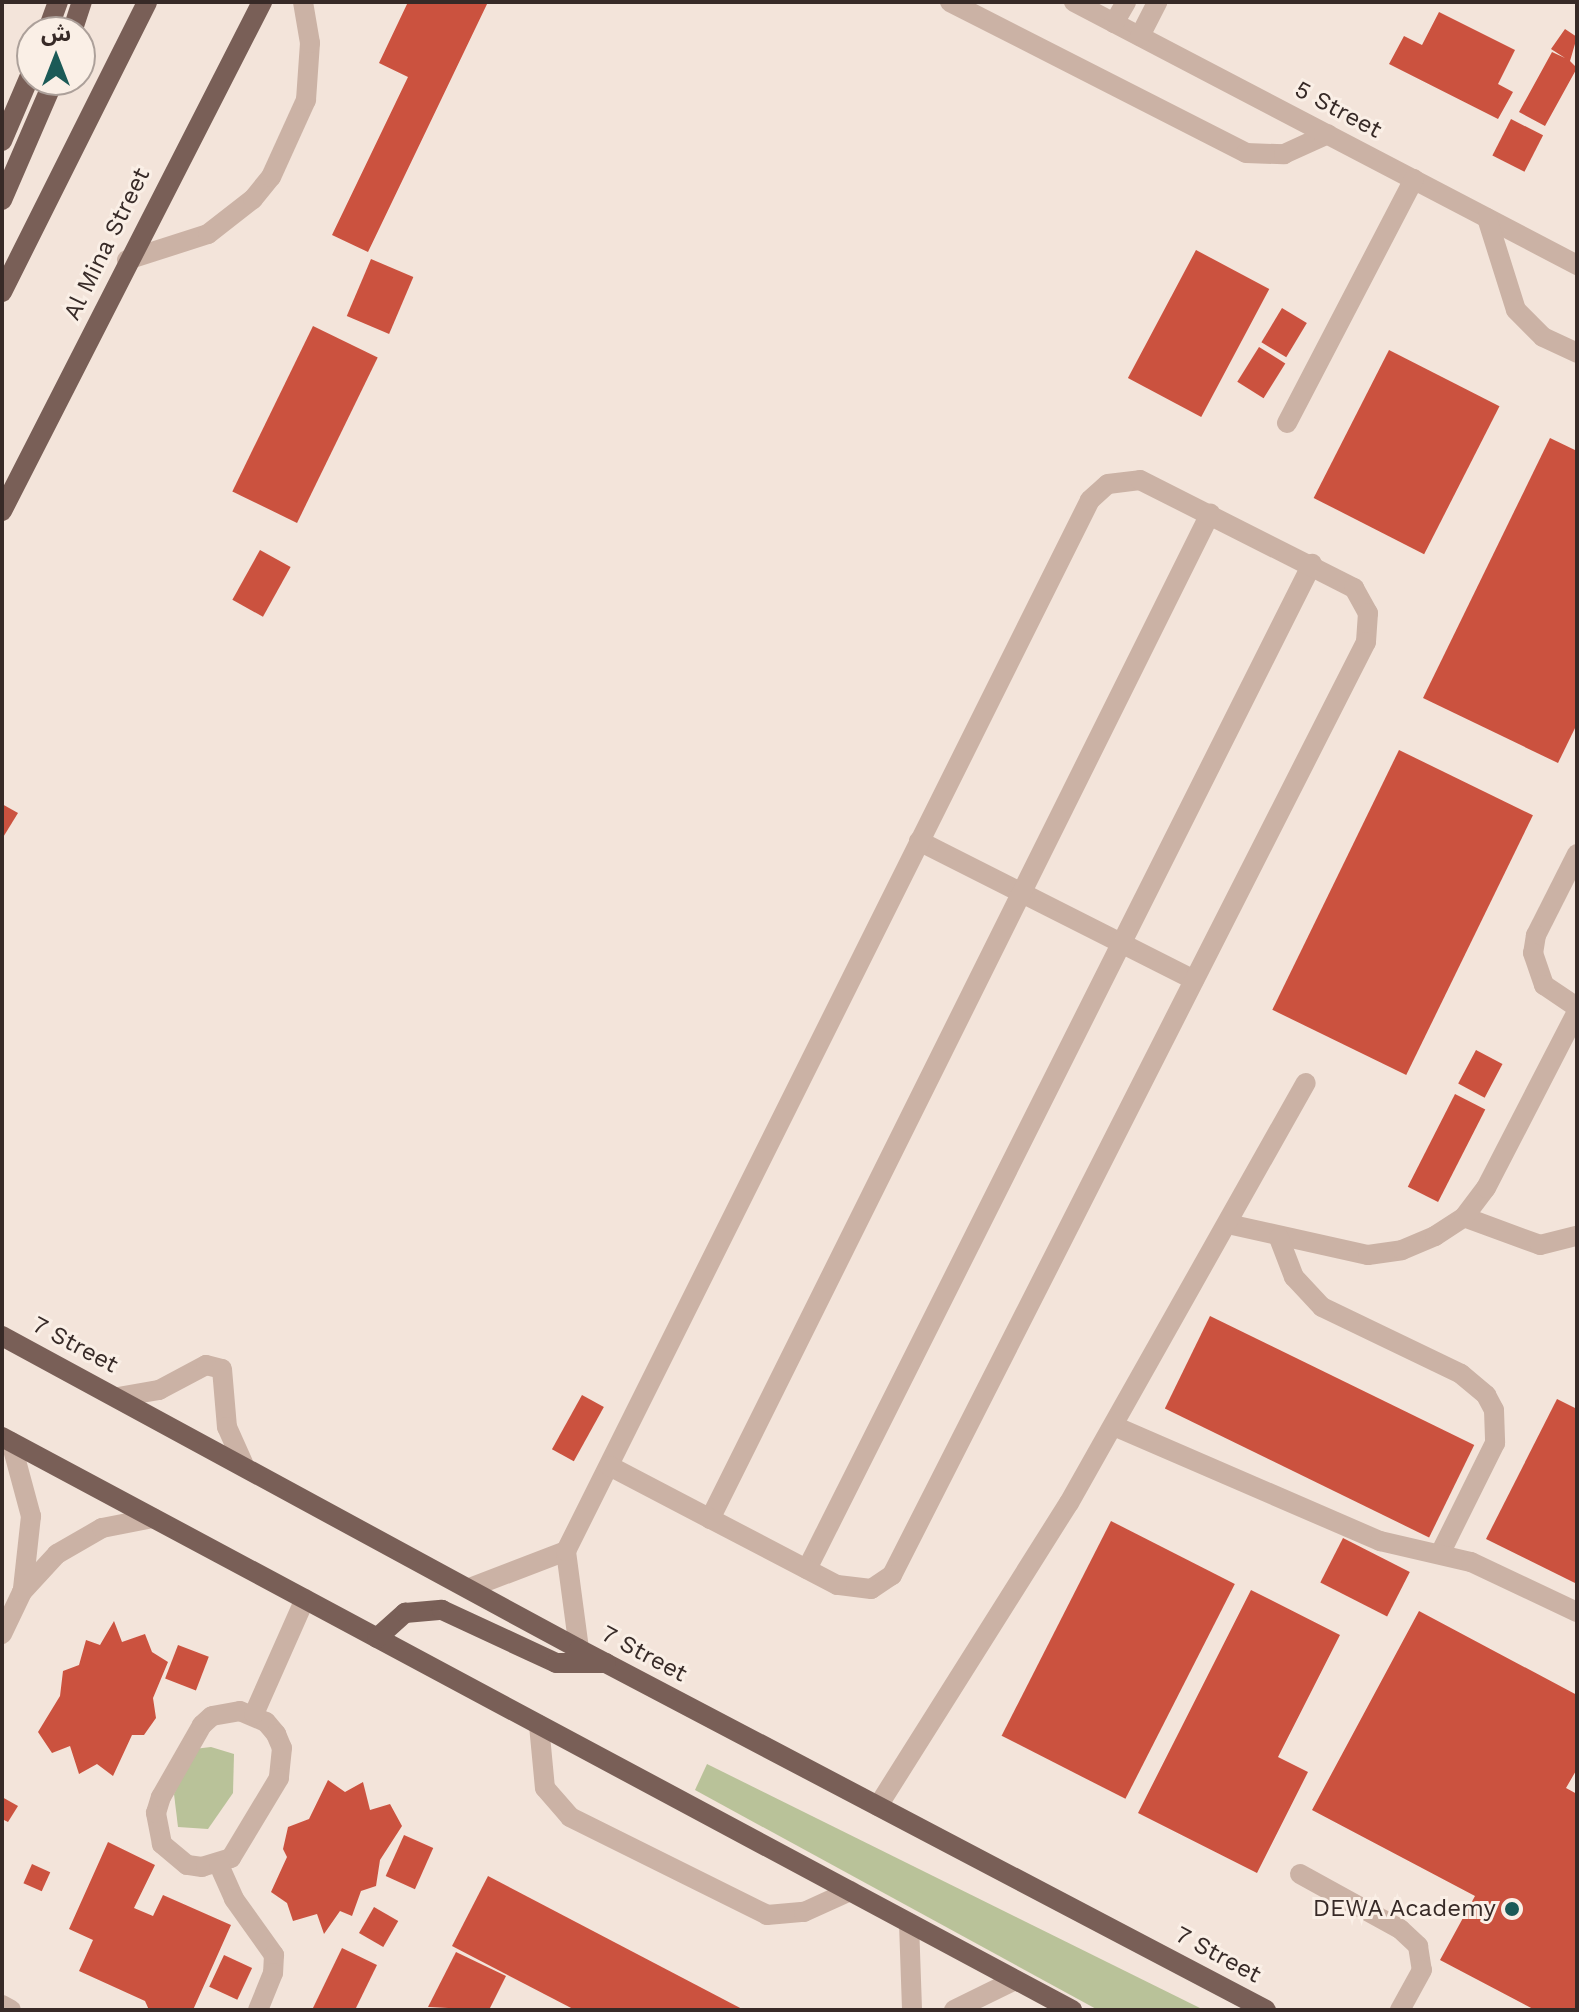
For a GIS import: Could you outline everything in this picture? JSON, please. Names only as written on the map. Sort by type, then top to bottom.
[{"type":"main road","points":[[2,292],[147,2]]},
{"type":"main road","name":"Al Mina Street","points":[[2,511],[127,260],[262,2]]},
{"type":"main road","points":[[2,141],[21,96]]},
{"type":"main road","points":[[2,200],[47,96]]},
{"type":"main road","name":"7 Street","points":[[2,1336],[472,1587],[579,1649],[1266,2010]]},
{"type":"main road","points":[[7,1440],[1072,2010]]},
{"type":"main road","points":[[377,1638],[405,1613],[442,1610],[556,1663],[606,1663]]},
{"type":"street","points":[[127,260],[208,234],[253,199],[271,177],[306,100],[310,43],[303,2]]},
{"type":"street","points":[[950,2],[1246,153],[1284,154],[1328,134]]},
{"type":"street","name":"5 Street","points":[[1074,2],[1577,265]]},
{"type":"street","points":[[1114,23],[1126,2]]},
{"type":"street","points":[[1140,36],[1157,2]]},
{"type":"street","points":[[1287,423],[1414,179]]},
{"type":"street","points":[[1487,218],[1516,310],[1543,337],[1577,353]]},
{"type":"street","points":[[579,1649],[566,1551],[919,841],[1098,490],[1124,479],[1140,480],[1343,579],[1363,599],[1366,642],[892,1575],[883,1584],[861,1590],[807,1569],[609,1466]]},
{"type":"street","points":[[710,1519],[1210,514]]},
{"type":"street","points":[[807,1569],[1312,564]]},
{"type":"street","points":[[919,841],[1194,980]]},
{"type":"street","points":[[1228,1224],[1279,1238],[1368,1255],[1402,1250],[1464,1217],[1486,1188],[1577,1010],[1544,985],[1533,953],[1536,935],[1577,854]]},
{"type":"street","points":[[878,1806],[1114,1426],[1306,1083]]},
{"type":"street","points":[[1464,1217],[1540,1245],[1577,1236]]},
{"type":"street","points":[[1279,1238],[1294,1277],[1322,1307],[1461,1374],[1486,1395],[1497,1426],[1495,1443],[1441,1552]]},
{"type":"street","points":[[118,1397],[159,1390],[206,1365],[222,1369],[227,1427],[243,1463]]},
{"type":"street","points":[[1114,1426],[1380,1541],[1441,1552],[1577,1612]]},
{"type":"street","points":[[7,1440],[31,1516],[22,1592]]},
{"type":"street","points":[[2,1634],[22,1592],[37,1572],[78,1539],[127,1521],[153,1518]]},
{"type":"street","points":[[472,1587],[566,1551]]},
{"type":"street","points":[[254,1714],[305,1599]]},
{"type":"street","points":[[226,1712],[254,1714],[276,1734],[283,1764],[241,1848],[219,1865],[187,1865],[162,1844],[156,1813],[202,1725],[226,1712]]},
{"type":"street","points":[[539,1725],[545,1788],[570,1817],[767,1915],[804,1912],[850,1891]]},
{"type":"street","points":[[219,1865],[234,1899],[274,1955],[273,1973],[258,2010]]},
{"type":"street","points":[[1300,1874],[1400,1929],[1418,1946],[1422,1970],[1400,2010]]},
{"type":"street","points":[[909,1923],[912,2010]]},
{"type":"street","points":[[954,2010],[1015,1980]]},
{"type":"street","points":[[2,2005],[11,2010]]},
{"type":"green space","points":[[211,1747],[234,1754],[233,1793],[208,1829],[178,1827],[174,1794],[194,1749]]},
{"type":"green space","points":[[707,1764],[1204,2010],[1098,2010],[695,1790]]},
{"type":"building","points":[[408,2],[488,2],[368,252],[332,235],[408,77],[379,63]]},
{"type":"building","points":[[1439,12],[1515,50],[1498,84],[1513,92],[1498,119],[1389,64],[1404,36],[1422,45]]},
{"type":"building","points":[[1565,29],[1577,37],[1570,61],[1577,68],[1545,126],[1519,112],[1552,52],[1565,58],[1551,49]]},
{"type":"building","points":[[1511,119],[1543,135],[1524,172],[1492,156]]},
{"type":"building","points":[[1196,250],[1269,289],[1201,417],[1128,378]]},
{"type":"building","points":[[371,259],[413,277],[389,334],[347,316]]},
{"type":"building","points":[[1282,308],[1307,323],[1286,357],[1261,342]]},
{"type":"building","points":[[313,326],[378,358],[297,523],[232,491]]},
{"type":"building","points":[[1259,347],[1285,363],[1264,398],[1237,382]]},
{"type":"building","points":[[1389,350],[1499,406],[1424,554],[1314,498]]},
{"type":"building","points":[[1550,438],[1577,451],[1577,724],[1558,763],[1423,698]]},
{"type":"building","points":[[260,550],[291,567],[263,617],[232,600]]},
{"type":"building","points":[[1399,750],[1533,815],[1406,1075],[1272,1010]]},
{"type":"building","points":[[2,804],[18,813],[2,839]]},
{"type":"building","points":[[1476,1050],[1502,1064],[1485,1098],[1458,1084]]},
{"type":"building","points":[[1455,1094],[1485,1109],[1438,1202],[1408,1187]]},
{"type":"building","points":[[1210,1316],[1474,1445],[1429,1537],[1165,1409]]},
{"type":"building","points":[[582,1395],[604,1407],[574,1461],[552,1449]]},
{"type":"building","points":[[1557,1399],[1577,1409],[1577,1584],[1486,1539]]},
{"type":"building","points":[[1111,1521],[1235,1584],[1125,1799],[1002,1736]]},
{"type":"building","points":[[1343,1538],[1410,1572],[1387,1617],[1320,1583]]},
{"type":"building","points":[[1251,1590],[1340,1635],[1278,1757],[1308,1772],[1257,1873],[1138,1813]]},
{"type":"building","points":[[1419,1611],[1577,1695],[1577,1769],[1566,1788],[1577,1794],[1577,2010],[1535,2010],[1440,1960],[1475,1896],[1312,1810]]},
{"type":"building","points":[[114,1621],[122,1642],[145,1634],[152,1652],[168,1662],[153,1698],[156,1718],[144,1735],[132,1735],[113,1776],[97,1764],[79,1774],[70,1746],[52,1753],[38,1732],[60,1696],[63,1671],[79,1665],[86,1640],[100,1645]]},
{"type":"building","points":[[178,1645],[209,1657],[196,1690],[165,1679]]},
{"type":"building","points":[[328,1780],[345,1792],[363,1782],[370,1810],[390,1804],[402,1826],[380,1860],[376,1886],[361,1891],[352,1916],[340,1911],[324,1934],[317,1914],[293,1921],[287,1903],[271,1892],[287,1857],[283,1849],[288,1827],[309,1819]]},
{"type":"building","points":[[2,1797],[18,1806],[8,1822],[2,1819]]},
{"type":"building","points":[[404,1835],[433,1848],[415,1889],[386,1876]]},
{"type":"building","points":[[108,1842],[155,1865],[134,1908],[153,1916],[163,1895],[231,1925],[193,2010],[149,2010],[145,2001],[79,1971],[93,1940],[69,1929]]},
{"type":"building","points":[[32,1864],[50,1872],[42,1891],[23,1883]]},
{"type":"building","points":[[488,1876],[744,2010],[575,2010],[452,1946]]},
{"type":"building","points":[[374,1907],[398,1921],[383,1947],[359,1933]]},
{"type":"building","points":[[342,1948],[377,1965],[355,2010],[312,2010]]},
{"type":"building","points":[[456,1952],[506,1976],[489,2010],[428,2007]]},
{"type":"building","points":[[224,1955],[252,1968],[237,2000],[209,1987]]},
{"type":"place","name":"DEWA Academy","points":[[1512,1909]]}]
